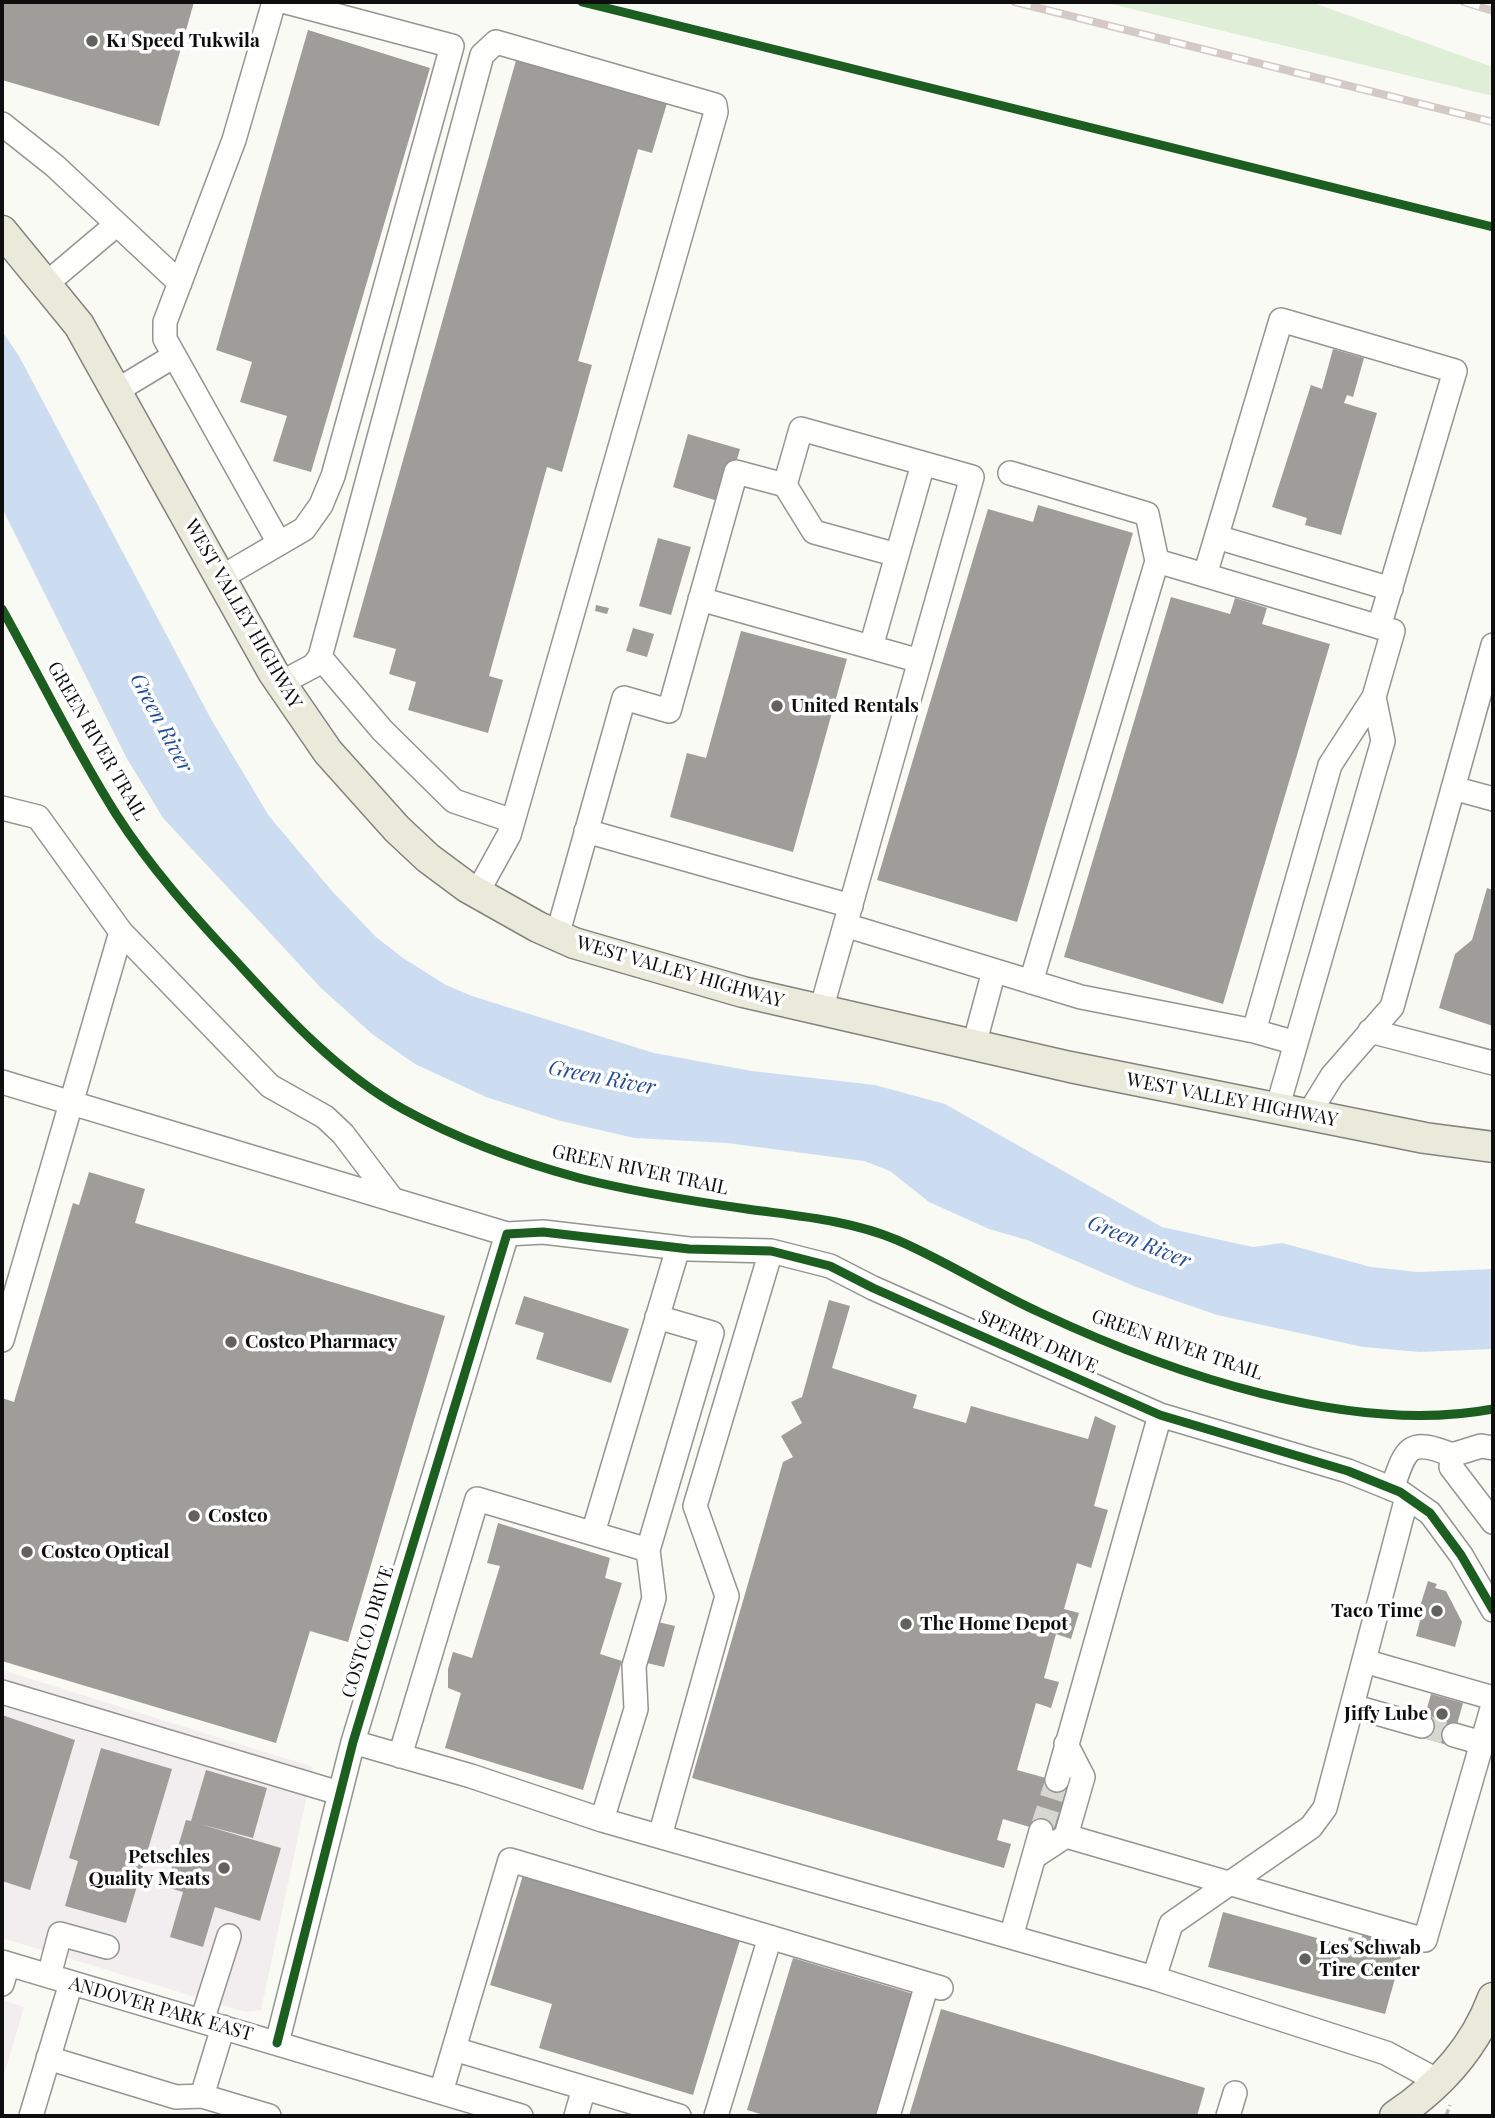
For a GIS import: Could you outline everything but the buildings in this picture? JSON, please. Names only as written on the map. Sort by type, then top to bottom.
[{"type":"main road","name":"WEST VALLEY HIGHWAY","points":[[2,231],[79,326],[281,683],[328,752],[368,799],[428,858],[477,893],[557,936],[661,970],[974,1045],[1277,1109],[1425,1138],[1493,1147]]},
{"type":"main road","points":[[1395,2116],[1446,2092],[1493,1998]]},
{"type":"street","points":[[274,2],[234,140],[166,322],[165,339],[279,543]]},
{"type":"street","points":[[220,578],[304,529],[321,505],[333,476],[452,46],[286,2]]},
{"type":"street","points":[[281,683],[313,666],[320,657],[482,55],[496,42],[715,105],[716,112],[513,821],[505,846],[477,893]]},
{"type":"street","points":[[2,124],[55,166],[180,283]]},
{"type":"street","points":[[46,284],[117,224]]},
{"type":"street","points":[[1205,575],[1282,320],[1308,327],[1455,371],[1379,627]]},
{"type":"street","points":[[116,391],[174,356]]},
{"type":"street","points":[[785,485],[801,429],[972,477],[821,1010]]},
{"type":"street","points":[[871,648],[923,464]]},
{"type":"street","points":[[557,936],[624,698],[668,711],[736,472],[785,485],[814,532],[897,555]]},
{"type":"street","points":[[1010,473],[1147,513],[1157,561],[1031,982]]},
{"type":"street","points":[[1217,537],[1391,589]]},
{"type":"street","points":[[1157,561],[1393,631],[1374,697],[1330,765],[1254,1031]]},
{"type":"street","points":[[700,599],[920,661]]},
{"type":"street","points":[[1308,1115],[1332,1076],[1392,1007],[1493,645]]},
{"type":"street","points":[[320,657],[382,730],[454,801],[513,821]]},
{"type":"street","points":[[1277,1109],[1383,741],[1374,697]]},
{"type":"street","points":[[1453,788],[1493,800]]},
{"type":"street","points":[[2,808],[38,817],[121,932],[270,1086],[325,1117],[343,1134],[393,1200]]},
{"type":"street","points":[[586,831],[848,915],[994,971],[1081,997],[1254,1031],[1296,1043]]},
{"type":"street","points":[[3,1331],[121,932]]},
{"type":"street","points":[[974,1045],[994,971]]},
{"type":"street","points":[[1370,1031],[1493,1063]]},
{"type":"street","name":"SPERRY DRIVE","points":[[2,1082],[507,1234],[542,1232],[678,1248],[771,1251],[830,1266],[873,1288],[1160,1415],[1348,1471],[1400,1493],[1430,1513],[1461,1555],[1493,1610]]},
{"type":"street","name":"COSTCO DRIVE","points":[[277,2043],[353,1742],[507,1234]]},
{"type":"street","points":[[593,1533],[678,1248]]},
{"type":"street","points":[[660,1836],[727,1595],[695,1507],[771,1251]]},
{"type":"street","points":[[602,1820],[636,1709],[634,1665],[654,1598],[648,1550],[712,1333],[657,1317]]},
{"type":"street","points":[[1057,1780],[1160,1415]]},
{"type":"street","points":[[1154,1978],[1171,1924],[1317,1820],[1325,1808],[1364,1661],[1400,1493],[1404,1454],[1411,1447],[1422,1445],[1452,1455],[1481,1446],[1493,1448]]},
{"type":"street","points":[[1452,1455],[1451,1467],[1493,1522]]},
{"type":"street","points":[[400,1756],[477,1499],[648,1550]]},
{"type":"street","points":[[1364,1661],[1493,1698]]},
{"type":"street","points":[[2,1692],[339,1793]]},
{"type":"street","points":[[1066,1836],[1425,1940],[1493,1704]]},
{"type":"street","points":[[1352,1706],[1422,1726]]},
{"type":"street","points":[[1454,1735],[1482,1743]]},
{"type":"street","points":[[353,1742],[471,1776],[602,1820],[1154,1978],[1386,2053],[1446,2092]]},
{"type":"street","points":[[1034,1857],[1066,1836],[1083,1777],[1066,1744]]},
{"type":"street","points":[[1011,1937],[1041,1830]]},
{"type":"street","points":[[441,2092],[510,1860],[934,1986],[888,2116]]},
{"type":"street","points":[[49,1976],[61,1934],[107,1947]]},
{"type":"street","points":[[202,2096],[229,1936]]},
{"type":"street","points":[[716,2116],[769,1937]]},
{"type":"street","name":"ANDOVER PARK EAST","points":[[4,1970],[49,1976],[521,2116]]},
{"type":"street","points":[[31,2116],[71,1983]]},
{"type":"street","points":[[454,2049],[679,2116]]},
{"type":"street","points":[[48,2059],[176,2097],[202,2096],[269,2116]]},
{"type":"street","points":[[576,2116],[584,2088]]},
{"type":"street","points":[[1228,2116],[1235,2092]]},
{"type":"path","points":[[1446,2092],[1446,2116]]},
{"type":"shaded area","points":[[2,1670],[313,1767],[261,2010],[245,2012],[2,1938]]},
{"type":"shaded area","points":[[2,2000],[24,2007],[2,2082]]},
{"type":"green space","points":[[1103,2],[1311,2],[1493,67],[1493,96]]},
{"type":"water","name":"Green River","points":[[2,331],[19,356],[211,719],[269,816],[332,891],[376,937],[403,958],[446,985],[472,996],[654,1053],[752,1071],[875,1085],[945,1104],[1162,1227],[1253,1247],[1282,1243],[1371,1267],[1418,1272],[1493,1269],[1493,1349],[1420,1352],[1363,1347],[1217,1315],[1136,1287],[1027,1240],[989,1229],[929,1202],[890,1171],[864,1161],[727,1143],[634,1138],[561,1121],[486,1097],[415,1064],[372,1034],[321,988],[163,818],[126,757],[2,508]]},
{"type":"tunnel","points":[[1422,1726],[1454,1735]]},
{"type":"tunnel","points":[[1041,1831],[1057,1780]]},
{"type":"railway","points":[[1015,2],[1493,122]]},
{"type":"railway","points":[[1464,2],[1493,11]]},
{"type":"cycle path","points":[[582,2],[1493,227]]},
{"type":"cycle path","name":"GREEN RIVER TRAIL","points":[[2,609],[101,789],[129,834],[157,871],[187,908],[313,1042],[356,1078],[403,1109],[489,1149],[579,1178],[684,1199],[823,1220],[879,1233],[1091,1335],[1203,1377],[1262,1394],[1380,1414],[1438,1415],[1493,1409]]},
{"type":"cycle path","points":[[277,2043],[353,1742],[507,1234],[543,1232],[689,1249],[771,1251],[830,1266],[873,1288],[1160,1415],[1348,1471],[1400,1492],[1430,1513],[1461,1555],[1493,1610]]},
{"type":"place","name":"K1 Speed Tukwila","points":[[92,41]]},
{"type":"place","name":"United Rentals","points":[[777,706]]},
{"type":"place","name":"Costco Pharmacy","points":[[231,1342]]},
{"type":"place","name":"Costco","points":[[194,1516]]},
{"type":"place","name":"Costco Optical","points":[[27,1552]]},
{"type":"place","name":"Taco Time","points":[[1437,1611]]},
{"type":"place","name":"The Home Depot","points":[[906,1624]]},
{"type":"place","name":"Jiffy Lube","points":[[1442,1714]]},
{"type":"place","name":"Petschles Quality Meats","points":[[224,1868]]},
{"type":"place","name":"Les Schwab Tire Center","points":[[1305,1959]]}]
